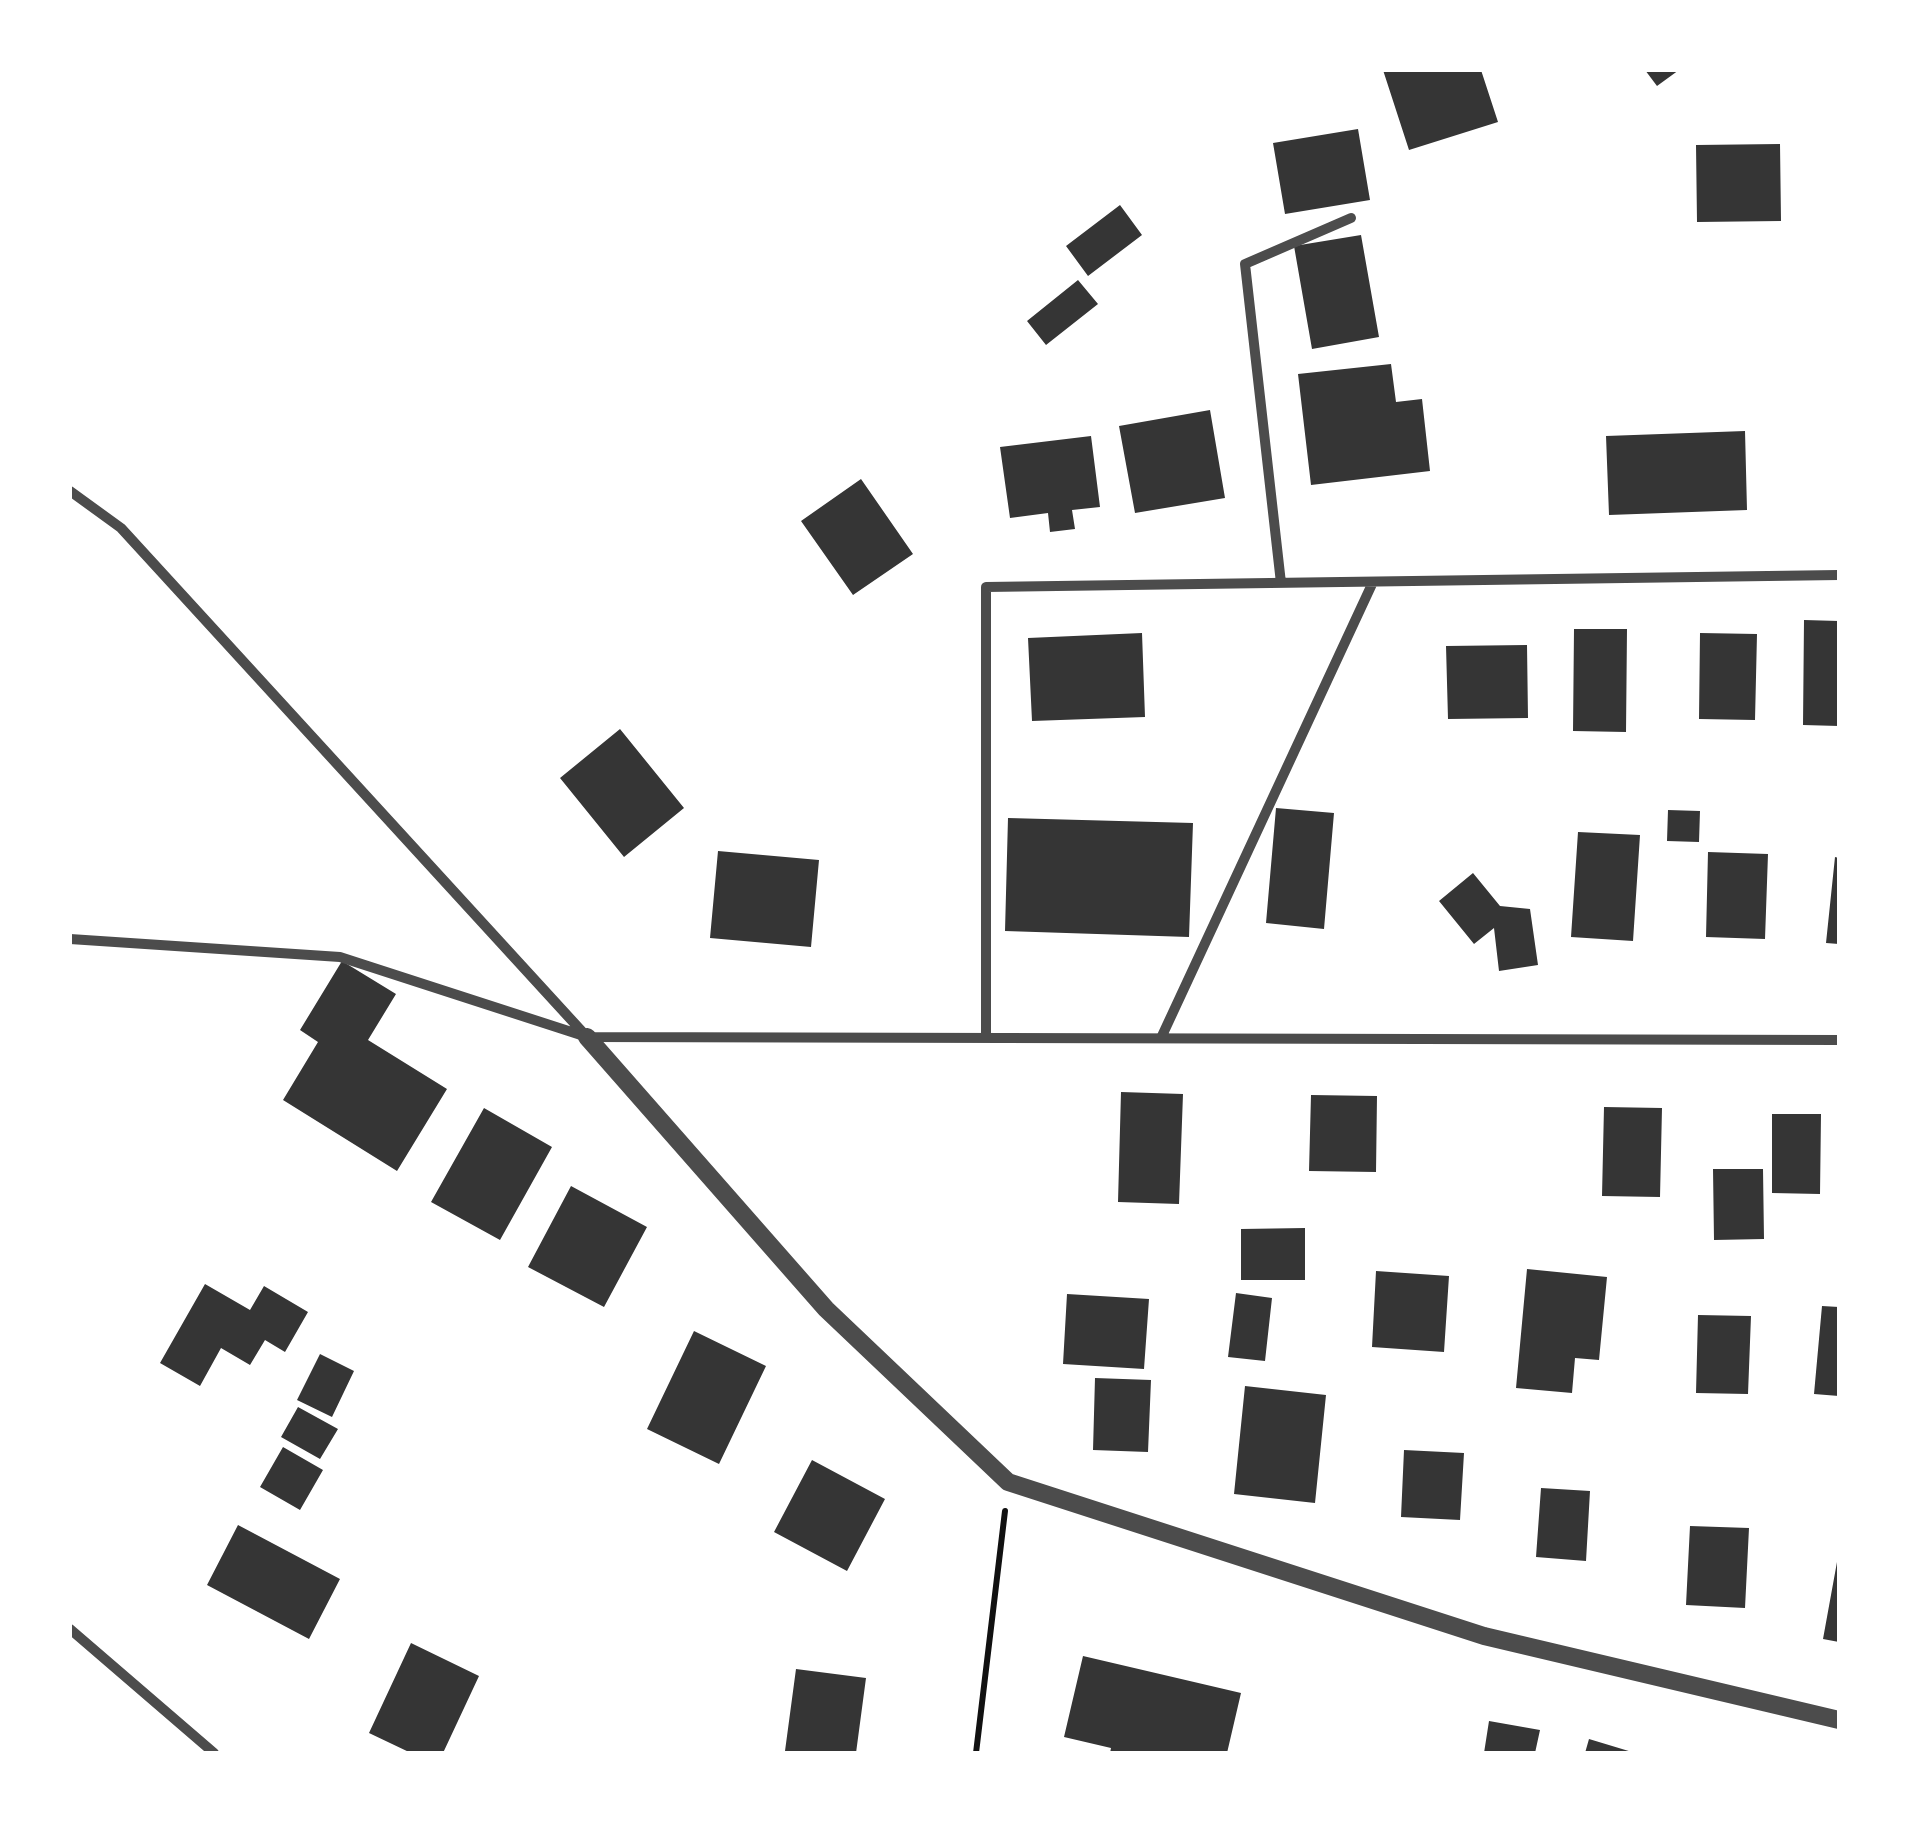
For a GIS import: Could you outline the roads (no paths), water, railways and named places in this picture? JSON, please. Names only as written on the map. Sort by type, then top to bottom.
[{"type":"street","points":[[1281,583],[1246,264],[1351,218]]},
{"type":"street","points":[[70,492],[121,528],[587,1037],[826,1309],[1008,1482],[1484,1636],[1839,1720]]},
{"type":"street","points":[[986,1038],[986,587],[1839,575]]},
{"type":"street","points":[[1162,1038],[1373,582]]},
{"type":"street","points":[[70,939],[340,957],[587,1037],[1839,1040]]},
{"type":"street","points":[[70,1629],[214,1753]]}]
